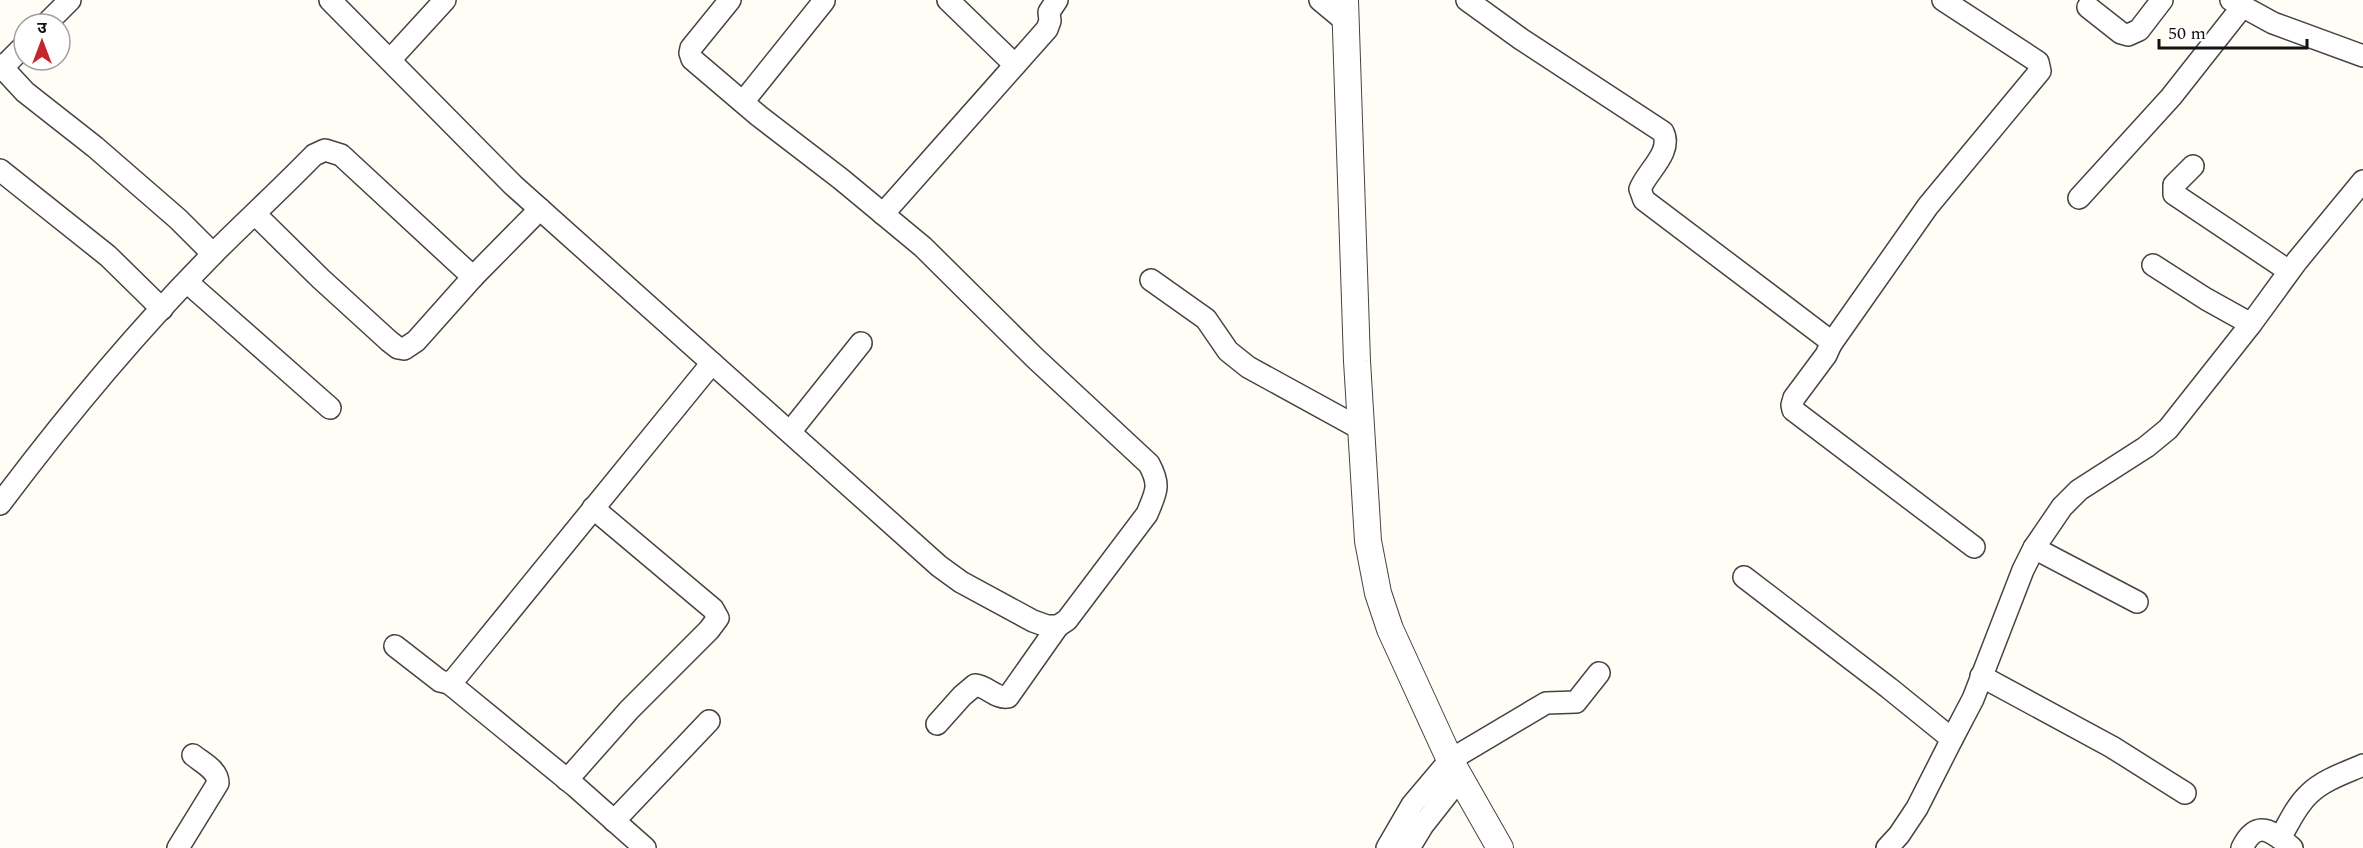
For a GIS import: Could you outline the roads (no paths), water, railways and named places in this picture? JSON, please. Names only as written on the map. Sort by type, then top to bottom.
[{"type":"street","points":[[58,12],[70,0]]},
{"type":"street","points":[[330,0],[513,185],[939,566],[961,582],[1034,621],[1047,627],[1058,626]]},
{"type":"street","points":[[390,60],[445,0]]},
{"type":"street","points":[[730,0],[699,36],[690,53],[699,66],[923,247],[1035,358],[1142,457],[1149,464],[1156,478],[1155,494],[1147,514],[1067,620],[1058,626],[1008,697],[1001,697],[975,685],[937,724]]},
{"type":"street","points":[[948,0],[1015,65]]},
{"type":"street","points":[[883,214],[1049,25],[1049,12],[1057,0]]},
{"type":"street","points":[[1320,0],[1345,10],[1352,153],[1357,361],[1368,541],[1378,593],[1390,629],[1455,769],[1500,848]]},
{"type":"street","points":[[1467,0],[1521,39],[1664,132],[1666,146],[1640,189],[1644,200],[1757,284],[1829,340],[1831,344]]},
{"type":"street","points":[[1943,0],[2038,62],[2040,71],[1928,206],[1794,398],[1793,410],[1974,547]]},
{"type":"street","points":[[2088,7],[2121,33],[2128,35],[2139,30],[2162,0]]},
{"type":"street","points":[[743,102],[824,1]]},
{"type":"street","points":[[2079,198],[2171,97],[2236,4],[2273,23],[2363,56]]},
{"type":"street","points":[[1,67],[25,92],[153,197],[213,254]]},
{"type":"street","points":[[0,504],[56,429],[162,309],[213,254],[314,155],[325,150],[341,155],[472,277]]},
{"type":"street","points":[[2193,166],[2174,185],[2174,194],[2289,271]]},
{"type":"street","points":[[0,170],[108,256],[162,309]]},
{"type":"street","points":[[1887,848],[1917,808],[1973,699],[2012,594],[2034,549],[2062,507],[2079,490],[2146,447],[2168,429],[2251,324],[2289,271],[2363,181]]},
{"type":"street","points":[[255,214],[321,279],[398,348],[410,347],[472,277],[540,209]]},
{"type":"street","points":[[2153,265],[2251,324]]},
{"type":"street","points":[[1151,280],[1206,319],[1228,351],[1248,367],[1361,429]]},
{"type":"street","points":[[187,282],[330,408]]},
{"type":"street","points":[[790,432],[861,343]]},
{"type":"street","points":[[449,683],[459,674],[712,363]]},
{"type":"street","points":[[567,780],[629,710],[710,630],[718,618],[713,609],[593,508]]},
{"type":"street","points":[[2034,549],[2137,602]]},
{"type":"street","points":[[1744,577],[1952,739]]},
{"type":"street","points":[[395,646],[440,681],[449,683],[645,848]]},
{"type":"street","points":[[1387,848],[1412,805],[1455,769],[1546,703],[1576,702],[1599,673]]},
{"type":"street","points":[[1981,676],[2112,747],[2185,793]]},
{"type":"street","points":[[614,821],[709,721]]},
{"type":"street","points":[[178,848],[218,783],[218,777],[214,772],[193,755]]},
{"type":"street","points":[[2242,848],[2252,832],[2259,829],[2268,830],[2286,843],[2299,806],[2309,794],[2329,780],[2363,765]]},
{"type":"street","points":[[1409,848],[1455,769]]}]
